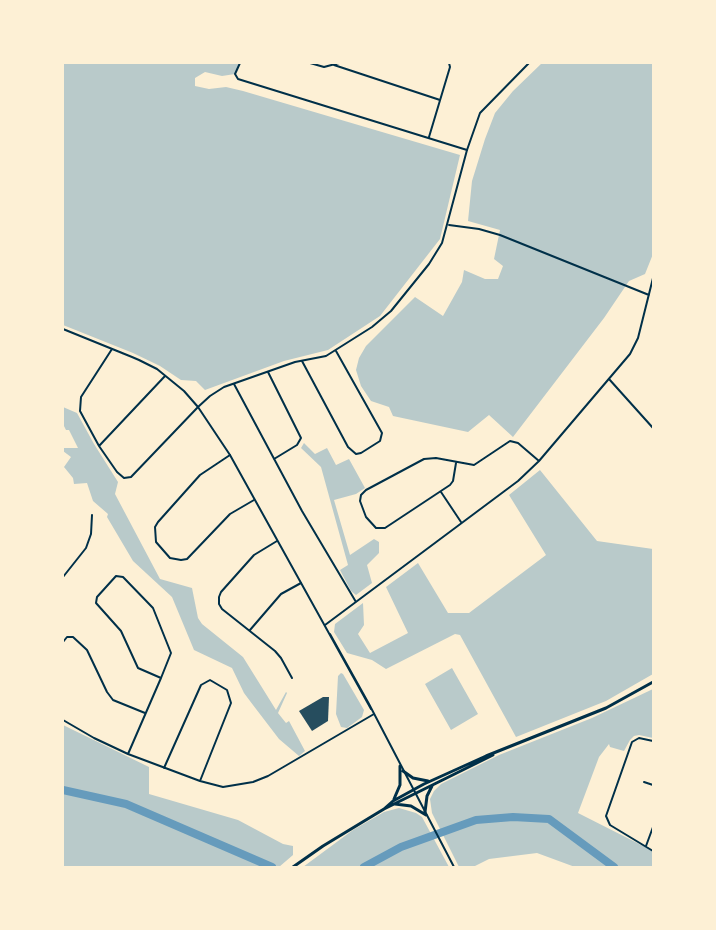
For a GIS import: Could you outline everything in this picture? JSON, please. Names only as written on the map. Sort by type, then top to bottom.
[{"type":"main road","points":[[293,867],[323,846],[414,791],[486,756],[606,708],[653,682]]},
{"type":"main road","points":[[394,803],[400,785],[400,766]]},
{"type":"main road","points":[[403,771],[413,778],[433,782]]},
{"type":"main road","points":[[394,803],[411,806],[426,814],[428,796],[433,782]]},
{"type":"street","points":[[240,63],[236,77],[467,150]]},
{"type":"street","points":[[310,63],[321,66],[339,63]]},
{"type":"street","points":[[429,137],[450,67],[449,63]]},
{"type":"street","points":[[112,349],[80,400],[81,414],[99,446],[120,476],[124,478],[131,477],[210,396],[234,384],[268,372],[326,356],[372,327],[391,311],[429,264],[442,243],[449,225],[467,150],[480,113],[529,63]]},
{"type":"street","points":[[334,65],[440,100]]},
{"type":"street","points":[[449,225],[479,229],[500,235],[649,295]]},
{"type":"street","points":[[325,625],[462,523],[539,461],[635,346],[653,278]]},
{"type":"street","points":[[63,329],[139,360],[166,376],[184,391],[218,434],[374,714],[454,867]]},
{"type":"street","points":[[302,361],[348,447],[356,454],[361,453],[380,441],[382,432],[336,351]]},
{"type":"street","points":[[268,372],[301,438],[297,445],[274,459]]},
{"type":"street","points":[[99,446],[166,376]]},
{"type":"street","points":[[609,378],[653,428]]},
{"type":"street","points":[[234,384],[356,603]]},
{"type":"street","points":[[456,463],[453,481],[441,492],[381,529],[371,524],[360,505],[361,495],[366,490],[424,459],[436,458],[470,465],[478,464],[510,441],[518,443],[539,461]]},
{"type":"street","points":[[230,455],[200,476],[158,522],[154,527],[156,542],[170,558],[187,559],[230,514],[254,500]]},
{"type":"street","points":[[441,492],[462,523]]},
{"type":"street","points":[[63,577],[86,548],[91,534],[92,515]]},
{"type":"street","points":[[277,542],[254,555],[219,597],[219,604],[222,609],[281,658],[292,678]]},
{"type":"street","points":[[128,754],[161,678],[171,652],[151,605],[123,577],[116,576],[97,597],[96,603],[121,631],[138,668],[161,678]]},
{"type":"street","points":[[250,630],[281,594],[301,583]]},
{"type":"street","points":[[63,642],[67,637],[73,637],[87,650],[113,700],[145,713]]},
{"type":"street","points":[[164,768],[201,685],[210,680],[227,690],[231,703],[200,781]]},
{"type":"street","points":[[63,720],[128,754],[200,781],[223,787],[237,786],[261,779],[374,714]]},
{"type":"street","points":[[653,741],[639,738],[632,742],[606,813],[609,825],[653,850]]},
{"type":"street","points":[[644,782],[653,785]]},
{"type":"street","points":[[646,846],[653,827]]},
{"type":"shaded area","points":[[63,63],[240,63],[235,74],[222,76],[205,72],[195,78],[195,86],[209,89],[226,87],[243,91],[460,155],[440,239],[380,316],[328,350],[284,361],[205,390],[196,381],[181,380],[160,366],[133,353],[63,325]]},
{"type":"shaded area","points":[[542,63],[653,63],[653,254],[645,274],[629,281],[604,318],[513,437],[489,415],[468,432],[393,416],[389,407],[371,401],[361,386],[356,370],[359,358],[366,346],[415,297],[443,316],[462,282],[464,270],[485,279],[498,279],[503,266],[494,259],[500,230],[468,221],[472,181],[495,113],[513,91]]},
{"type":"shaded area","points":[[63,407],[77,413],[118,482],[115,494],[160,579],[192,588],[198,618],[202,624],[243,657],[276,710],[287,693],[278,713],[286,723],[289,721],[305,751],[299,756],[279,739],[253,705],[244,693],[232,668],[194,650],[172,597],[133,561],[107,517],[108,514],[93,501],[87,483],[74,484],[73,478],[64,467],[71,457],[63,451],[63,448],[78,448],[69,430],[66,430],[63,424]]},
{"type":"shaded area","points":[[304,443],[315,454],[327,448],[336,465],[349,459],[365,488],[356,494],[334,500],[350,555],[374,539],[379,542],[379,553],[367,565],[372,583],[356,595],[351,591],[340,570],[348,565],[321,467],[301,448]]},
{"type":"shaded area","points":[[540,470],[597,541],[653,549],[653,674],[606,701],[516,737],[460,635],[455,634],[386,669],[372,660],[347,653],[334,632],[335,624],[363,603],[364,625],[358,634],[370,653],[408,633],[386,587],[418,563],[448,613],[469,613],[546,555],[509,495]]},
{"type":"shaded area","points":[[452,668],[478,714],[451,730],[425,684]]},
{"type":"shaded area","points":[[341,673],[364,710],[362,717],[347,728],[341,727],[336,714],[338,676]]},
{"type":"shaded area","points":[[653,689],[653,738],[634,736],[624,751],[610,747],[609,744],[599,757],[578,813],[653,851],[653,867],[575,867],[537,853],[489,859],[473,867],[459,867],[432,813],[430,799],[441,784],[499,755],[592,718]]},
{"type":"shaded area","points":[[63,725],[149,767],[149,794],[238,820],[283,844],[293,846],[293,855],[279,867],[63,867]]},
{"type":"shaded area","points":[[399,808],[422,817],[449,867],[303,867],[353,830],[384,812]]},
{"type":"building","points":[[323,697],[329,697],[328,721],[312,731],[299,711]]},
{"type":"waterway","points":[[63,790],[126,804],[272,867]]},
{"type":"waterway","points":[[364,867],[401,847],[476,820],[513,817],[549,819],[614,867]]}]
